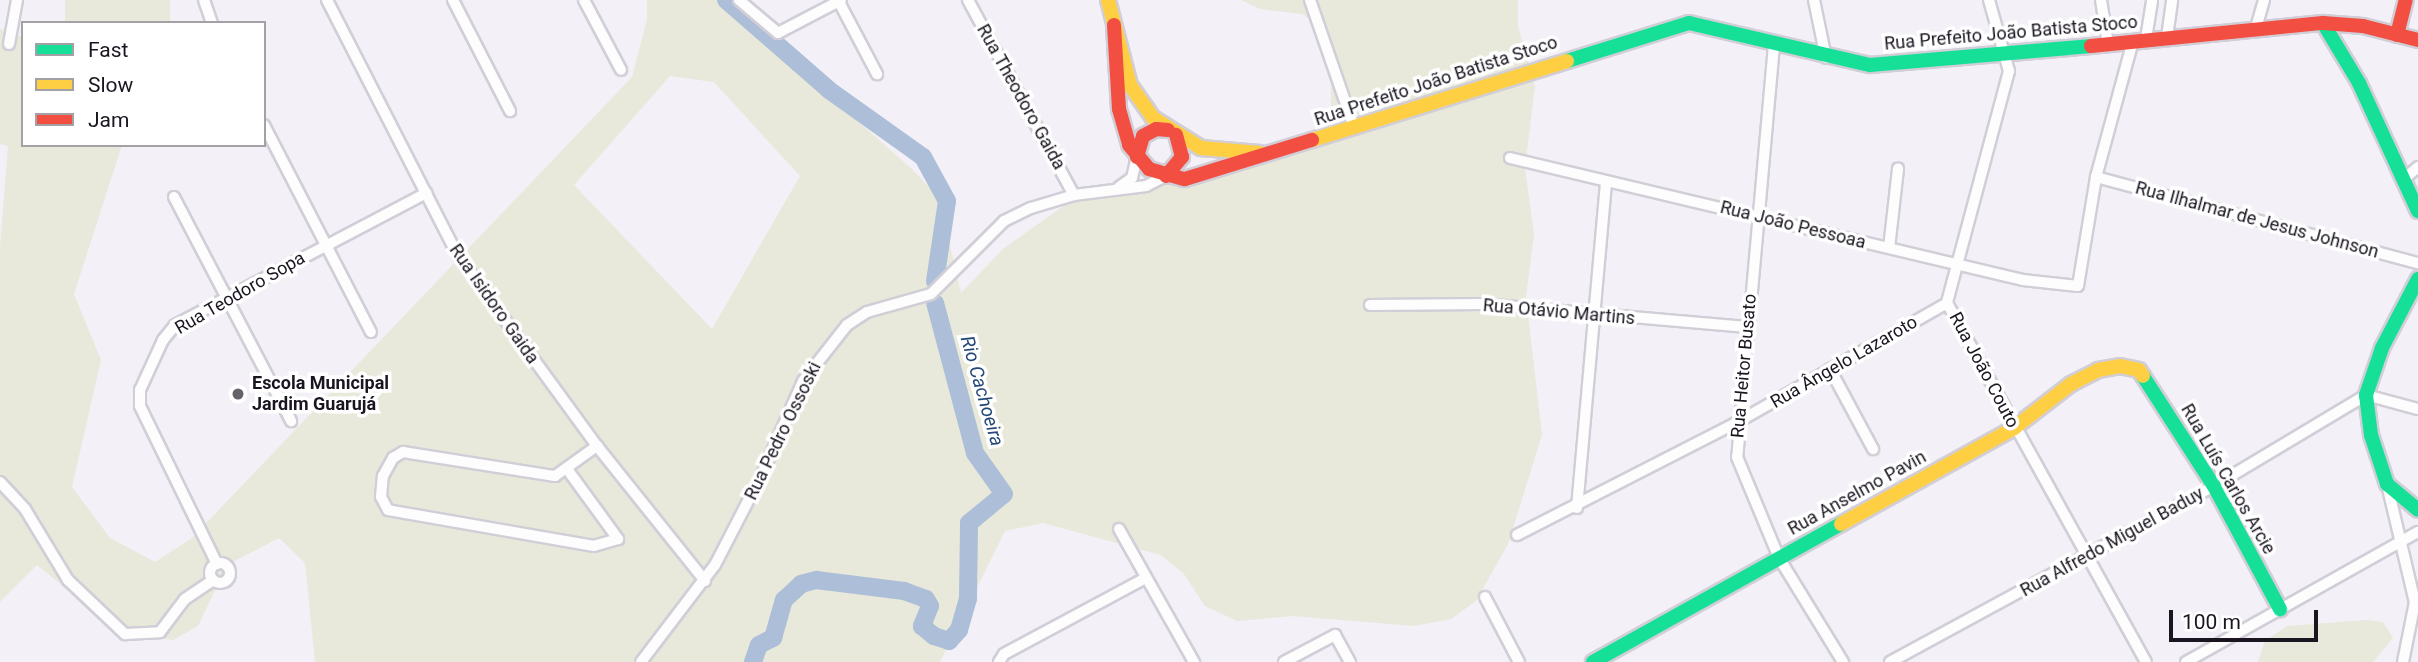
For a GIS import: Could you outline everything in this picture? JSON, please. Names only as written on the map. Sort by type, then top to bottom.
[{"type":"main road","name":"Rua Prefeito João Batista Stoco","points":[[1108,0],[1130,85],[1145,110],[1172,132],[1222,153],[1279,151]]},
{"type":"main road","points":[[2397,35],[2406,0]]},
{"type":"main road","name":"Rua Prefeito João Batista Stoco","points":[[1166,176],[1204,175],[1665,28],[1689,23],[1714,27],[1826,58],[1906,65],[2323,23],[2418,40]]},
{"type":"main road","points":[[2323,23],[2405,178],[2418,211]]},
{"type":"main road","name":"Rua Prefeito João Batista Stoco","points":[[1114,25],[1121,121],[1137,157]]},
{"type":"main road","points":[[2337,47],[2346,25]]},
{"type":"main road","points":[[1156,129],[1172,132],[1182,157],[1166,176],[1137,157],[1143,136],[1156,129]]},
{"type":"main road","points":[[2418,279],[2382,348],[2366,395],[2371,435],[2387,484],[2418,510]]},
{"type":"main road","name":"Rua Anselmo Pavin","points":[[1593,662],[2014,428],[2071,384],[2098,370],[2120,366],[2139,370]]},
{"type":"main road","name":"Rua Luís Carlos Arcie","points":[[2139,370],[2214,486],[2280,609]]},
{"type":"street","points":[[9,44],[17,0]]},
{"type":"street","points":[[204,0],[211,21]]},
{"type":"street","name":"Rua Isidoro Gaida","points":[[327,0],[457,254],[597,446],[705,581]]},
{"type":"street","points":[[453,0],[510,111]]},
{"type":"street","points":[[584,0],[621,70]]},
{"type":"street","points":[[739,0],[778,33],[839,0],[877,74]]},
{"type":"street","name":"Rua Theodoro Gaida","points":[[968,0],[1074,195]]},
{"type":"street","points":[[1310,0],[1354,127]]},
{"type":"street","points":[[1814,0],[1826,58]]},
{"type":"street","name":"Rua João Couto","points":[[1989,0],[2009,71],[1947,303],[2146,662]]},
{"type":"street","points":[[2101,0],[2108,44]]},
{"type":"street","points":[[2096,177],[2152,0]]},
{"type":"street","points":[[2167,37],[2172,0]]},
{"type":"street","points":[[2256,28],[2264,0]]},
{"type":"street","name":"Rua Heitor Busato","points":[[1774,45],[1737,423],[1737,457],[1746,486],[1779,558],[1843,662]]},
{"type":"street","points":[[266,129],[371,332]]},
{"type":"street","points":[[1119,187],[1132,178],[1137,157]]},
{"type":"street","name":"Rua João Pessoaa","points":[[1510,158],[1958,265],[2078,286],[2096,177]]},
{"type":"street","points":[[2405,178],[2418,167]]},
{"type":"street","points":[[1889,248],[1898,169]]},
{"type":"street","name":"Rua Pedro Ossoski","points":[[641,662],[705,581],[762,474],[803,382],[826,347],[867,312],[940,288],[1004,221],[1074,195],[1119,187],[1146,186],[1166,176]]},
{"type":"street","name":"Rua Ilhalmar de Jesus Johnson","points":[[2096,177],[2418,263]]},
{"type":"street","points":[[1577,508],[1606,182]]},
{"type":"street","name":"Rua Teodoro Sopa","points":[[217,564],[140,406],[140,390],[163,340],[176,325],[426,193]]},
{"type":"street","points":[[174,197],[291,421]]},
{"type":"street","name":"Rua Ângelo Lazaroto","points":[[1517,535],[1577,508],[1737,423],[1947,303]]},
{"type":"street","name":"Rua Otávio Martins","points":[[1370,305],[1483,304],[1594,316],[1747,327]]},
{"type":"street","points":[[1830,369],[1873,449]]},
{"type":"street","points":[[2366,395],[2418,409]]},
{"type":"street","name":"Rua Alfredo Miguel Baduy","points":[[1890,662],[2214,486],[2366,395]]},
{"type":"street","points":[[567,469],[618,539],[593,546],[388,510],[381,497],[383,476],[393,458],[402,452],[533,475],[555,476],[597,446]]},
{"type":"street","points":[[0,482],[25,509],[68,580],[124,634],[160,632],[185,599],[213,580],[224,583],[231,574],[225,564],[217,564],[210,573],[213,580]]},
{"type":"street","points":[[2387,484],[2415,602],[2403,662]]},
{"type":"street","points":[[1119,529],[1194,662]]},
{"type":"street","points":[[2186,662],[2418,533]]},
{"type":"street","points":[[1001,658],[1146,578]]},
{"type":"street","points":[[1485,597],[1519,662]]},
{"type":"street","points":[[1284,662],[1335,635],[1350,662]]},
{"type":"shaded area","points":[[65,0],[170,0],[170,21],[65,21]]},
{"type":"shaded area","points":[[647,0],[720,0],[913,170],[939,198],[961,293],[1003,249],[1069,202],[1233,163],[1294,156],[1322,138],[1331,114],[1331,76],[1312,22],[1303,14],[1260,9],[1241,0],[1518,0],[1518,26],[1535,87],[1525,168],[1534,234],[1526,297],[1542,435],[1508,544],[1476,601],[1451,619],[1414,626],[1293,616],[1237,621],[1205,606],[1184,574],[1161,555],[1043,523],[1005,531],[940,662],[315,662],[305,563],[279,538],[227,565],[198,626],[173,640],[137,634],[105,620],[37,565],[0,602],[0,247],[8,146],[0,144],[0,29],[21,36],[21,147],[121,147],[74,294],[101,360],[72,487],[110,538],[155,562],[192,538],[632,77],[647,19]],"holes":[[[670,76],[714,82],[800,176],[712,329],[574,185]]]},
{"type":"shaded area","points":[[2367,620],[2383,622],[2393,638],[2373,662],[2258,662],[2265,641],[2287,626]]},
{"type":"waterway","name":"Rio Cachoeira","points":[[726,0],[829,90],[923,157],[947,201],[935,281]]},
{"type":"waterway","name":"Rio Cachoeira","points":[[753,662],[759,645],[773,638],[784,600],[801,584],[816,580],[904,591],[926,599],[930,606],[922,626],[934,636],[949,641],[959,630],[968,598],[969,523],[1004,494],[975,453],[935,303]]},
{"type":"traffic: fast","points":[[1567,61],[1689,23],[1870,65],[2091,46]]},
{"type":"traffic: fast","points":[[2323,23],[2359,83],[2418,211]]},
{"type":"traffic: fast","points":[[2418,279],[2382,348],[2366,395],[2371,435],[2387,484],[2418,510]]},
{"type":"traffic: fast","points":[[2143,376],[2214,486],[2280,609]]},
{"type":"traffic: fast","points":[[1593,662],[1841,524]]},
{"type":"traffic: slow","points":[[1108,0],[1130,85],[1153,118],[1201,148],[1260,153]]},
{"type":"traffic: slow","points":[[1312,140],[1567,61]]},
{"type":"traffic: slow","points":[[1841,524],[2014,428],[2071,384],[2098,370],[2120,366],[2139,370],[2143,376]]},
{"type":"traffic: jam","points":[[2397,35],[2406,0]]},
{"type":"traffic: jam","points":[[2091,46],[2323,23],[2363,26],[2418,40]]},
{"type":"traffic: jam","points":[[1114,25],[1119,109],[1129,145],[1149,169],[1185,179],[1312,140]]},
{"type":"traffic: jam","points":[[1137,157],[1143,136],[1156,129],[1168,130]]},
{"type":"traffic: jam","points":[[1166,176],[1182,157],[1176,135]]},
{"type":"place","name":"Escola Municipal Jardim Guarujá","points":[[238,394]]}]
